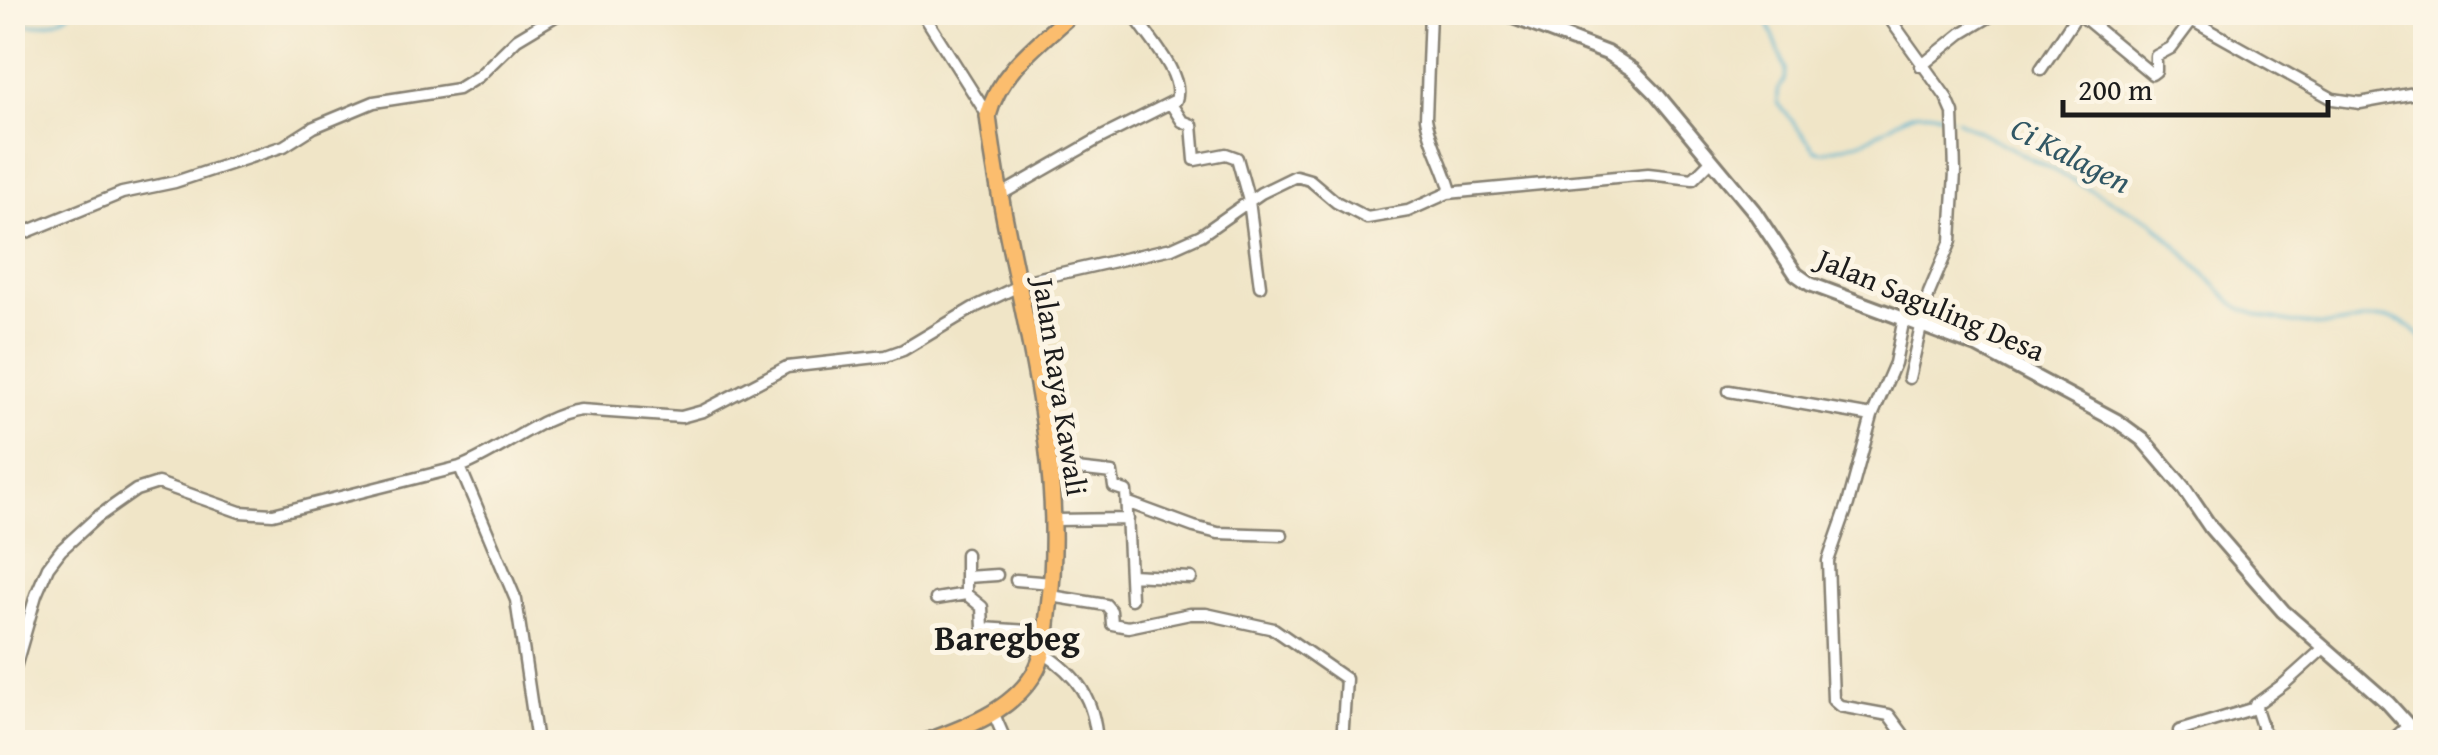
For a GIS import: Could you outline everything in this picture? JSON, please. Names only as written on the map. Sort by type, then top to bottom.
[{"type":"highway","points":[[988,116],[993,94],[1002,79],[1073,12]]},
{"type":"highway","name":"Jalan Raya Kawali","points":[[926,742],[954,738],[1016,696],[1035,672],[1042,652],[1051,590],[1054,520],[1050,466],[988,116]]},
{"type":"street","points":[[12,238],[122,193],[175,182],[278,148],[314,127],[374,102],[458,90],[517,38],[562,12]]},
{"type":"street","points":[[922,12],[988,116]]},
{"type":"street","points":[[1000,196],[1098,139],[1170,104],[1178,95],[1174,76],[1132,12]]},
{"type":"street","points":[[1430,12],[1426,118],[1450,188],[1448,193]]},
{"type":"street","name":"Jalan Saguling Desa","points":[[1500,12],[1607,54],[1633,70],[1754,211],[1796,274],[1810,284],[1977,346],[2117,421],[2143,440],[2283,611],[2409,724],[2423,742]]},
{"type":"street","points":[[1886,12],[1946,96],[1952,119],[1952,240],[1929,294],[1909,378]]},
{"type":"street","points":[[1921,66],[1996,12]]},
{"type":"street","points":[[2177,12],[2333,98],[2360,103],[2426,91]]},
{"type":"street","points":[[2042,68],[2078,13],[2152,74],[2156,71],[2156,56],[2171,48],[2192,20]]},
{"type":"street","points":[[1170,104],[1182,121],[1192,125],[1195,160],[1226,154],[1237,158],[1249,201],[1260,286]]},
{"type":"street","points":[[12,678],[48,567],[96,518],[136,490],[158,483],[240,512],[272,514],[460,467],[487,457],[566,412],[681,417],[703,411],[787,368],[886,356],[904,350],[1016,286],[1044,275],[1172,248],[1202,235],[1249,201],[1300,176],[1366,218],[1408,211],[1448,193],[1648,174],[1691,180],[1711,161]]},
{"type":"street","points":[[1902,742],[1903,734],[1889,715],[1840,706],[1833,700],[1828,561],[1872,416],[1895,363],[1904,318]]},
{"type":"street","points":[[1729,392],[1872,416]]},
{"type":"street","points":[[1050,466],[1112,472],[1114,486],[1124,489],[1129,503],[1130,599]]},
{"type":"street","points":[[460,467],[516,600],[538,742]]},
{"type":"street","points":[[1129,503],[1194,528],[1218,533],[1282,535]]},
{"type":"street","points":[[1054,520],[1128,519]]},
{"type":"street","points":[[966,554],[966,594]]},
{"type":"street","points":[[1130,575],[1191,578]]},
{"type":"street","points":[[966,577],[997,576]]},
{"type":"street","points":[[1016,580],[1106,605],[1111,610],[1112,624],[1123,628],[1190,614],[1274,629],[1346,679],[1342,742]]},
{"type":"street","points":[[936,599],[966,594],[982,607],[983,628],[1046,632]]},
{"type":"street","points":[[2267,742],[2256,704],[2325,647]]},
{"type":"street","points":[[1042,652],[1079,681],[1088,696],[1097,742]]},
{"type":"street","points":[[2179,731],[2255,708]]},
{"type":"street","points":[[993,712],[1006,742]]},
{"type":"street","points":[[2390,742],[2409,724]]},
{"type":"waterway","name":"Ci Kalagen","points":[[12,23],[43,24],[71,12]]},
{"type":"waterway","name":"Ci Kalagen","points":[[1764,12],[1786,70],[1778,90],[1778,103],[1815,150],[1822,152],[1858,143],[1915,113],[1950,118]]},
{"type":"waterway","name":"Ci Kalagen","points":[[1957,120],[2153,222],[2234,304],[2244,309],[2286,322],[2317,325],[2388,318],[2408,326],[2426,345]]},
{"type":"district","name":"Baregbeg","points":[[1007,638]]}]
